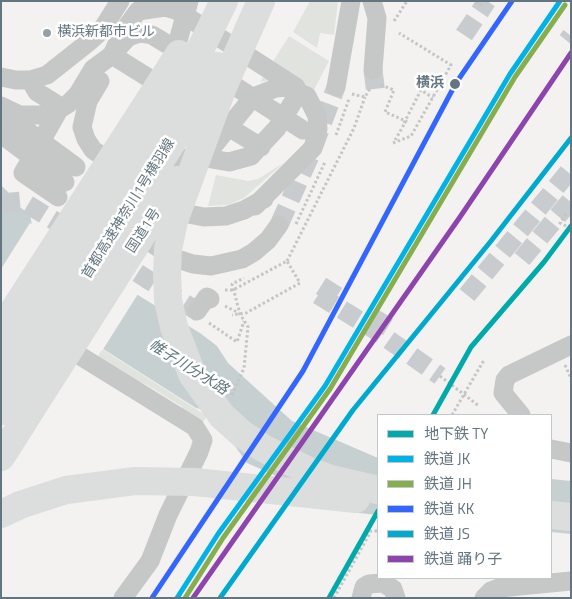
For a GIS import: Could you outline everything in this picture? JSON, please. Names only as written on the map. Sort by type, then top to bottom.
[{"type":"highway","points":[[1,330],[60,239],[84,186],[169,70],[210,1]]},
{"type":"highway","name":"首都高速神奈川1号横羽線","points":[[1,371],[149,140],[200,50],[224,1]]},
{"type":"highway","points":[[260,1],[223,86],[174,221],[168,249],[167,274],[168,300],[174,326],[192,374],[222,416],[242,434],[263,448],[307,470],[331,479],[377,491]]},
{"type":"highway","points":[[280,1],[257,57],[192,199],[180,249],[178,275],[184,324],[200,363],[215,391],[249,426],[275,443],[312,460],[336,469],[377,478]]},
{"type":"highway","name":"国道1号","points":[[1,457],[224,104],[250,20],[280,1]]},
{"type":"highway","name":"首都高速神奈川1号横羽線","points":[[1,411],[184,122],[221,59],[250,20]]},
{"type":"highway","points":[[1,505],[39,490],[64,483],[112,475],[155,472],[200,474],[377,491]]},
{"type":"highway","points":[[1,514],[28,502],[66,490],[135,481],[195,482],[377,501]]},
{"type":"highway","points":[[552,501],[571,503]]},
{"type":"highway","points":[[552,508],[571,510]]},
{"type":"highway","points":[[552,515],[571,517]]},
{"type":"highway","points":[[552,520],[571,522]]},
{"type":"street","points":[[1,77],[30,80],[46,75],[101,31],[120,1]]},
{"type":"street","points":[[130,1],[78,85],[61,107],[23,173],[84,186],[136,206],[162,218],[180,223],[204,226],[228,222],[245,213],[264,198],[313,148],[318,116],[310,100],[298,91],[288,87],[276,88],[252,98],[219,137],[194,173],[150,222]]},
{"type":"street","points":[[169,70],[189,1]]},
{"type":"street","points":[[260,1],[250,20],[217,55],[181,118],[159,152],[149,162],[137,167],[119,167],[93,150],[86,139],[82,127],[88,101],[104,74],[122,33],[138,11],[165,7],[178,11],[296,87],[298,94],[284,118],[261,147],[251,156],[240,160],[218,161],[200,157],[187,158],[169,176],[167,189],[172,203],[183,213],[204,217],[226,216],[244,210],[264,198]]},
{"type":"street","points":[[343,90],[350,6],[365,6],[381,14],[373,76]]},
{"type":"street","points":[[1,106],[20,115],[50,115],[68,104],[78,94],[93,69],[112,55],[128,37],[140,33],[152,35],[303,130]]},
{"type":"street","points":[[112,55],[261,147]]},
{"type":"street","points":[[30,80],[37,92],[61,107]]},
{"type":"street","points":[[1,111],[84,186],[162,251],[174,258],[193,264],[210,266],[242,259],[286,227]]},
{"type":"street","points":[[1,134],[84,186]]},
{"type":"street","points":[[73,343],[195,427],[203,440],[168,515],[150,561],[124,598]]},
{"type":"street","points":[[520,414],[503,393],[505,380],[509,375],[571,345]]},
{"type":"street","points":[[552,449],[571,453]]},
{"type":"street","points":[[484,598],[491,590],[499,588],[571,580]]},
{"type":"street","points":[[361,598],[364,587],[369,584],[383,583],[393,589],[396,598]]},
{"type":"path","points":[[381,14],[406,1]]},
{"type":"path","points":[[476,1],[483,7]]},
{"type":"path","points":[[394,143],[410,136],[451,65],[399,33]]},
{"type":"path","points":[[373,76],[394,90],[385,112],[406,121],[394,143]]},
{"type":"path","points":[[333,143],[343,90]]},
{"type":"path","points":[[394,143],[422,90],[433,98]]},
{"type":"path","points":[[233,290],[287,261],[354,128],[365,98]]},
{"type":"path","points":[[286,227],[325,160]]},
{"type":"path","points":[[566,226],[560,223],[567,213]]},
{"type":"path","points":[[232,315],[246,313],[300,283],[287,261]]},
{"type":"path","points":[[244,368],[248,327],[240,314],[232,284],[259,270]]},
{"type":"path","points":[[203,311],[231,340],[237,342],[244,320]]},
{"type":"path","points":[[453,414],[484,360]]},
{"type":"path","points":[[440,376],[479,406]]},
{"type":"path","points":[[334,598],[371,531],[377,531]]},
{"type":"shaded area","points":[[310,1],[338,1],[334,35],[320,33],[317,48],[293,32]]},
{"type":"shaded area","points":[[289,36],[329,61],[314,90],[300,81],[280,78],[260,82]]},
{"type":"shaded area","points":[[285,162],[244,198],[228,205],[208,206],[216,175],[248,181],[258,179]]},
{"type":"shaded area","points":[[102,349],[207,416],[202,424],[185,412],[181,406],[147,385],[116,373],[96,360]]},
{"type":"water","name":"帷子川分水路","points":[[1,185],[16,200],[18,206],[30,214],[33,231],[200,333],[217,346],[228,363],[292,421],[377,458],[377,515],[359,513],[247,463],[210,411],[196,408],[1,284]]},
{"type":"water","points":[[552,479],[571,481],[571,534],[552,532]]},
{"type":"pier","points":[[30,223],[34,225],[35,229],[138,294],[102,351],[1,287],[1,269]]},
{"type":"tunnel","points":[[464,35],[487,1]]},
{"type":"tunnel","points":[[567,41],[571,36]]},
{"type":"tunnel","points":[[373,70],[376,94]]},
{"type":"tunnel","points":[[279,225],[310,156],[336,87]]},
{"type":"tunnel","points":[[467,295],[571,169]]},
{"type":"tunnel","points":[[522,259],[571,200]]},
{"type":"tunnel","points":[[1,203],[22,201],[76,234]]},
{"type":"tunnel","points":[[114,258],[200,313],[203,318]]},
{"type":"tunnel","points":[[324,299],[336,280]]},
{"type":"tunnel","points":[[318,295],[375,330],[440,376]]},
{"type":"tunnel","points":[[375,330],[386,312]]},
{"type":"metro line","name":"TY","points":[[434,414],[471,347],[544,262],[571,226]]},
{"type":"metro line","name":"TY","points":[[329,598],[377,513]]},
{"type":"rail line","name":"KK","points":[[152,598],[303,371],[456,83],[512,1]]},
{"type":"rail line","name":"JK","points":[[177,598],[218,534],[325,386],[510,74],[560,1]]},
{"type":"rail line","name":"JH","points":[[185,598],[223,538],[330,389],[515,77],[565,5]]},
{"type":"rail line","name":"踊り子","points":[[193,598],[460,217],[571,53]]},
{"type":"rail line","name":"JS","points":[[220,598],[353,410],[491,241],[571,138]]},
{"type":"place","name":"横浜新都市ビル","points":[[47,33]]},
{"type":"place","name":"横浜","points":[[455,84]]}]
